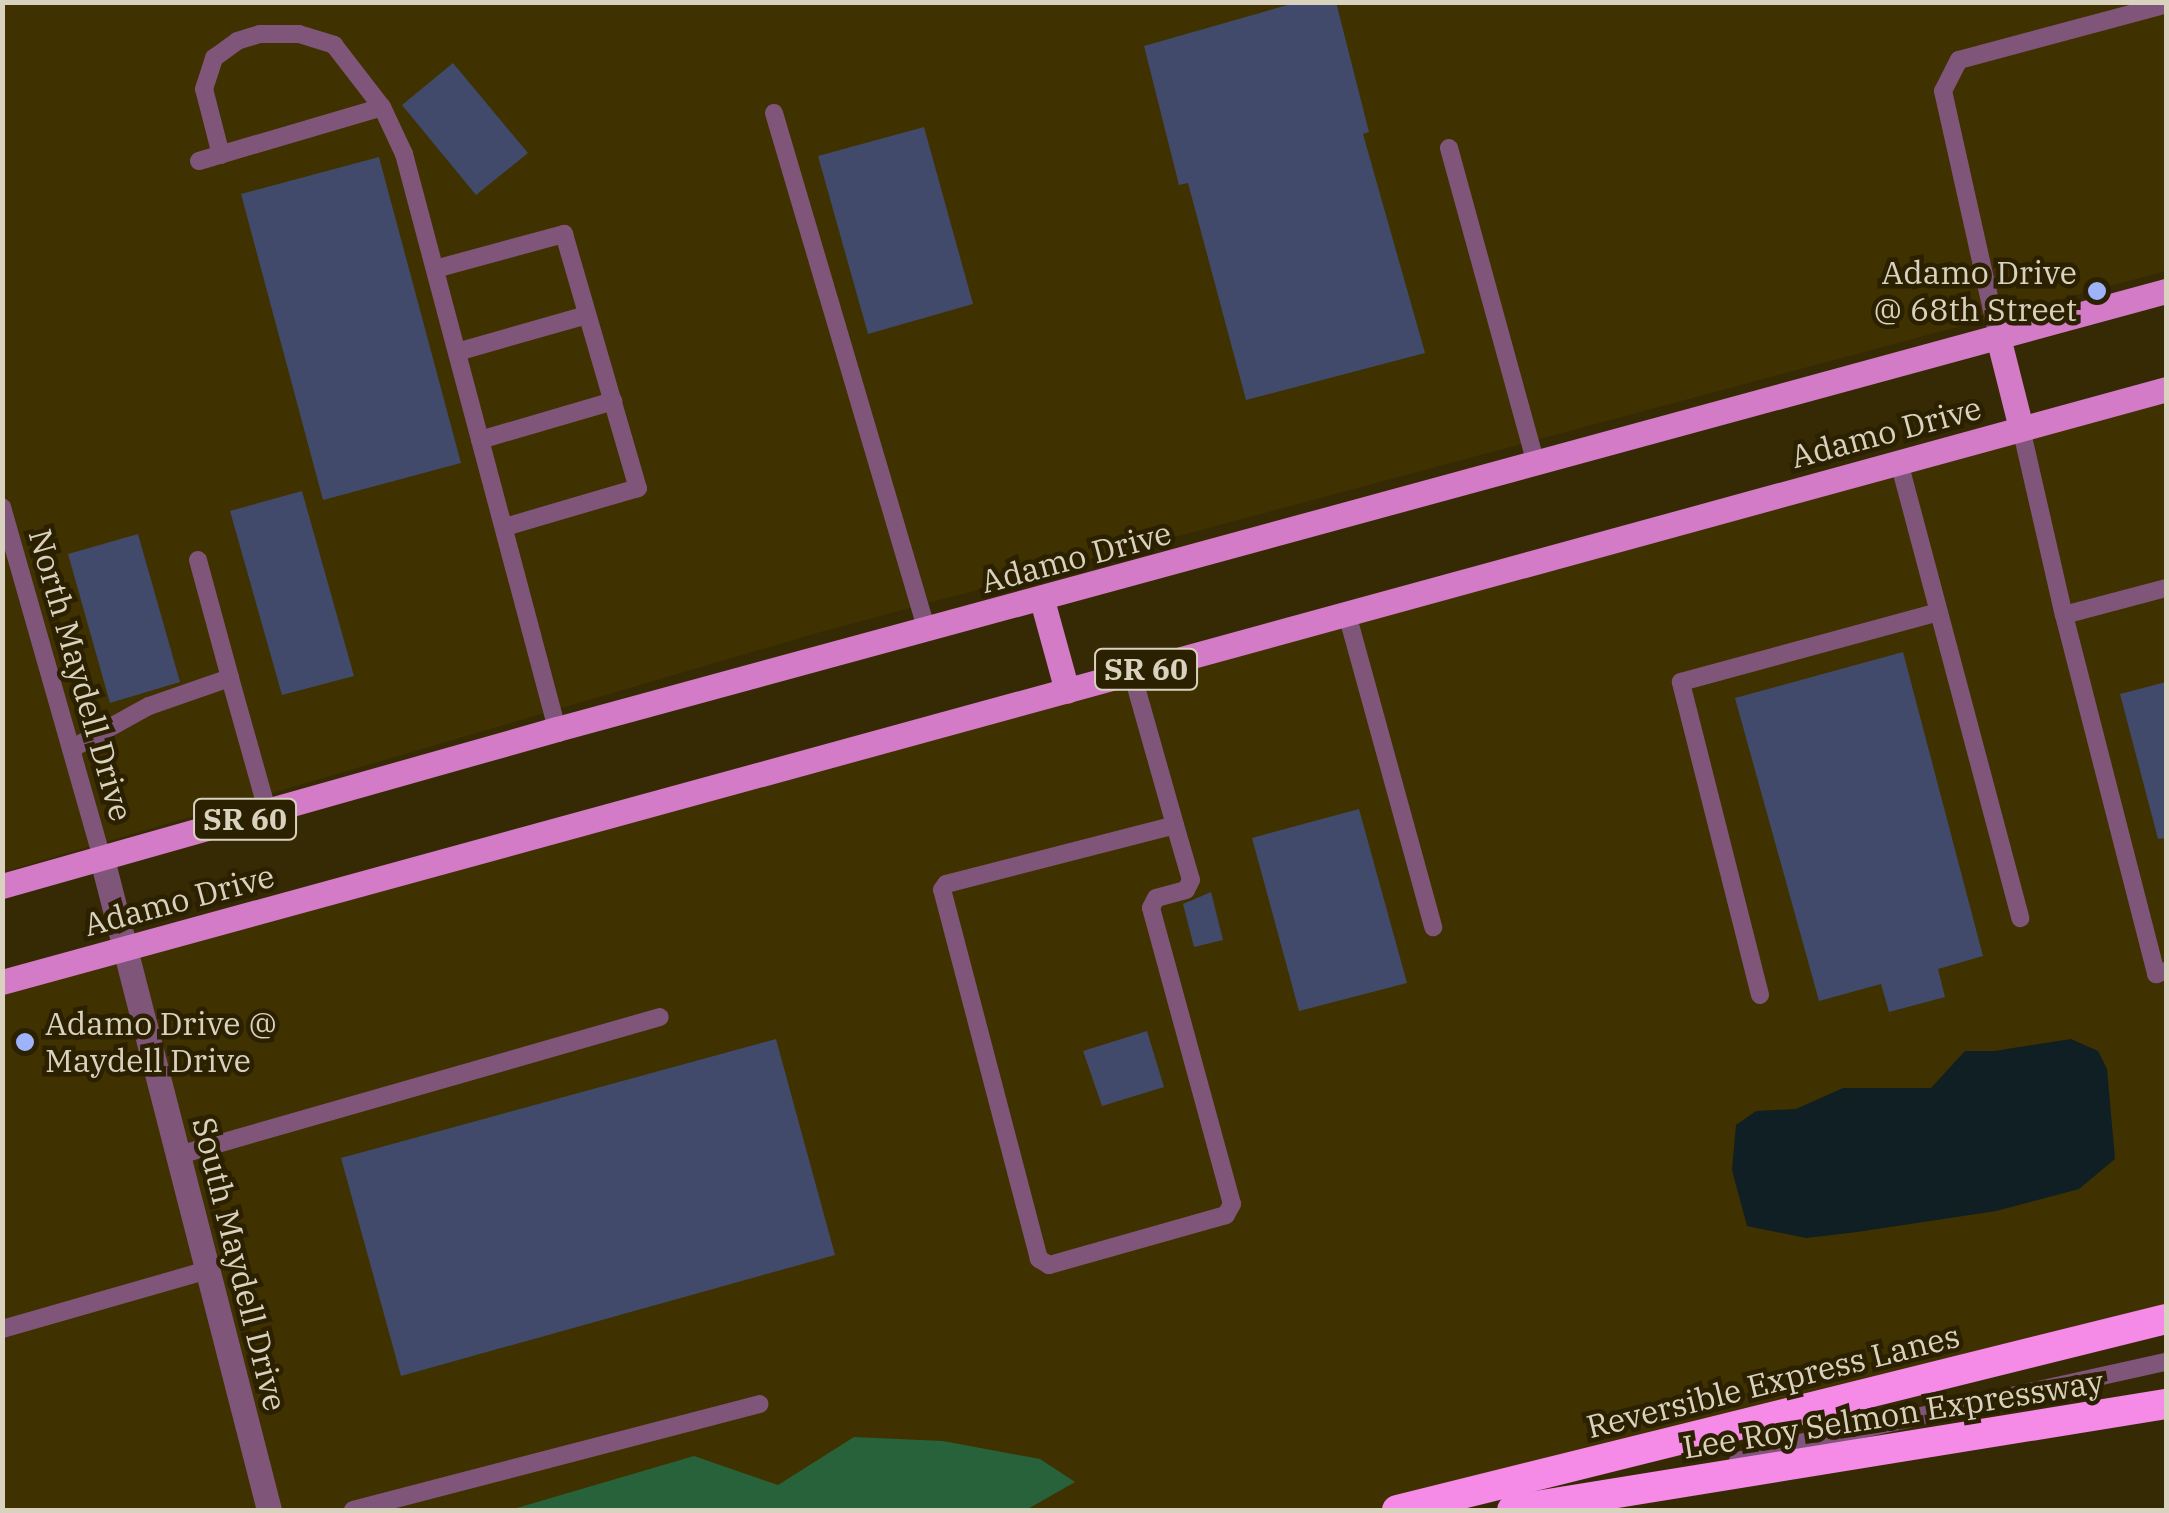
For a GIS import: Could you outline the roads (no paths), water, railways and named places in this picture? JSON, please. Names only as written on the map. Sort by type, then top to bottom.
[{"type":"highway","name":"Reversible Express Lanes","points":[[1397,1510],[2166,1320]]},
{"type":"highway","name":"Lee Roy Selmon Expressway","points":[[1512,1510],[2166,1404]]},
{"type":"main road","name":"Adamo Drive","points":[[2,886],[558,729],[2166,291]]},
{"type":"main road","points":[[1998,337],[2021,428]]},
{"type":"main road","name":"Adamo Drive","points":[[2,982],[2166,389]]},
{"type":"main road","points":[[1042,600],[1067,691]]},
{"type":"street","name":"South Maydell Drive","points":[[102,859],[269,1510]]},
{"type":"lane","points":[[1998,337],[1943,92],[1959,60],[2164,5]]},
{"type":"lane","points":[[221,155],[204,89],[214,58],[237,41],[260,34],[298,34],[334,45],[382,108],[404,154],[558,729]]},
{"type":"lane","points":[[200,161],[382,108]]},
{"type":"lane","points":[[774,113],[927,631]]},
{"type":"lane","points":[[1450,148],[1536,464]]},
{"type":"lane","points":[[435,269],[564,234],[638,488],[505,527]]},
{"type":"lane","points":[[457,352],[587,315]]},
{"type":"lane","points":[[480,440],[613,402]]},
{"type":"lane","points":[[2021,428],[2064,616],[2156,974],[2166,970]]},
{"type":"lane","points":[[1898,462],[2020,918]]},
{"type":"lane","name":"North Maydell Drive","points":[[2,507],[102,859]]},
{"type":"lane","points":[[198,560],[268,813]]},
{"type":"lane","points":[[2064,616],[2166,588]]},
{"type":"lane","points":[[1760,995],[1681,682],[1939,612]]},
{"type":"lane","points":[[1348,614],[1433,927]]},
{"type":"lane","points":[[1132,673],[1175,824],[1189,886],[1156,898],[1151,908],[1232,1204],[1226,1215],[1049,1265],[1039,1259],[942,890],[946,884],[1175,824]]},
{"type":"lane","points":[[71,749],[148,706],[230,678]]},
{"type":"lane","points":[[179,1156],[660,1017]]},
{"type":"lane","points":[[2,1330],[208,1270]]},
{"type":"lane","points":[[1673,1484],[1794,1444],[2166,1362]]},
{"type":"lane","points":[[353,1510],[759,1404]]},
{"type":"place","name":"Adamo Drive @ 68th Street","points":[[2097,291]]},
{"type":"place","name":"Adamo Drive @ Maydell Drive","points":[[25,1042]]}]
